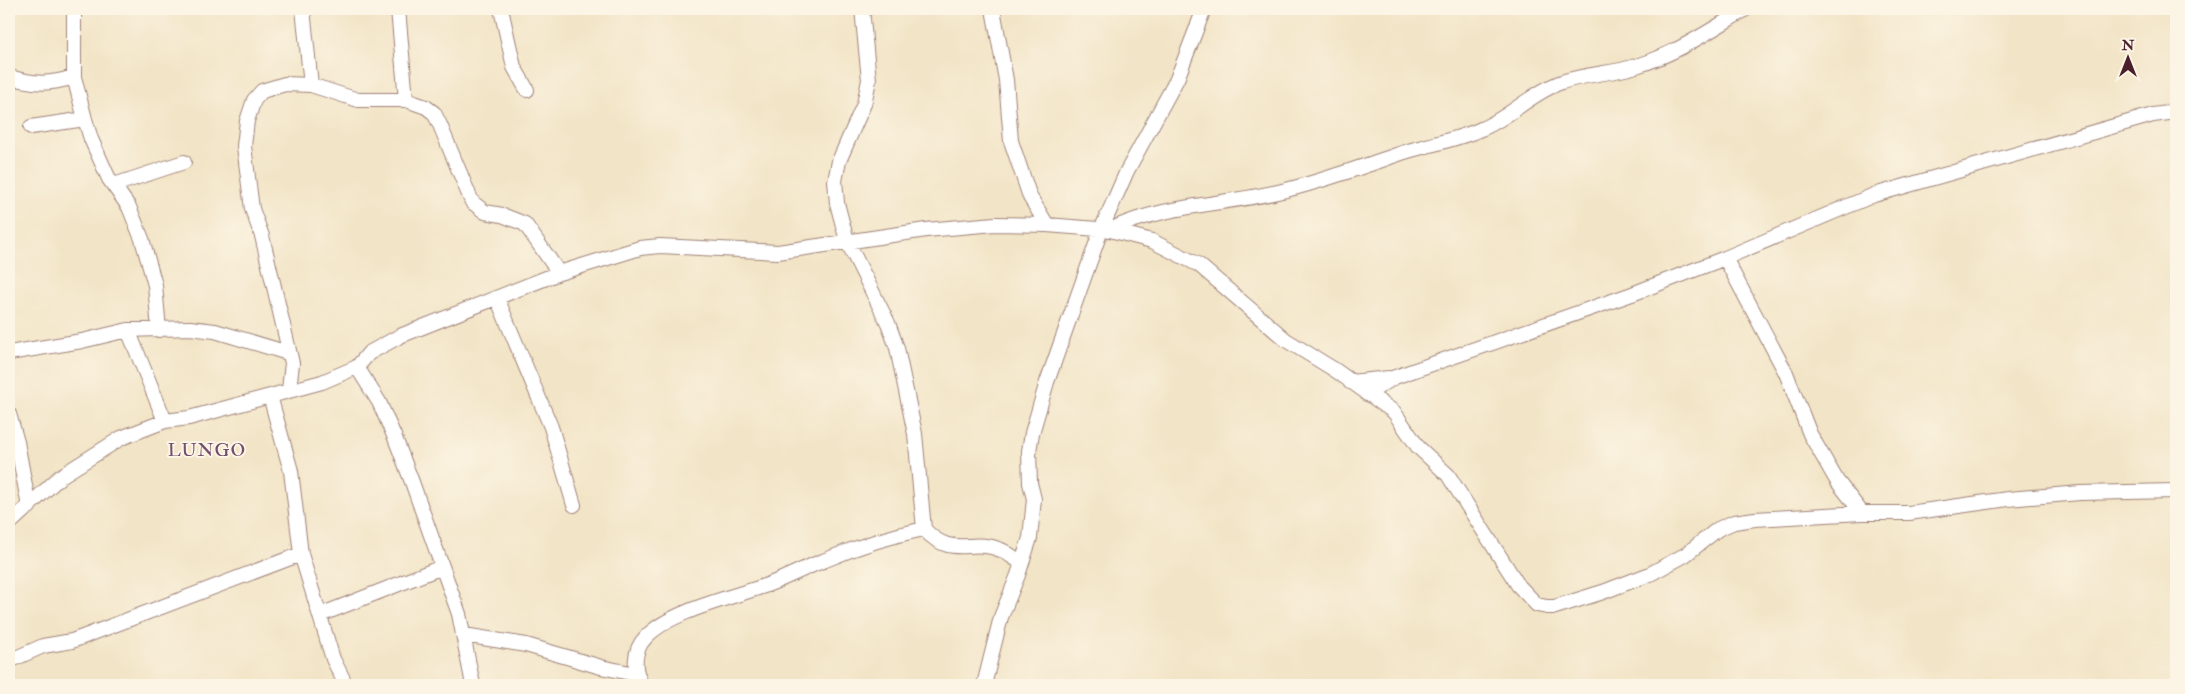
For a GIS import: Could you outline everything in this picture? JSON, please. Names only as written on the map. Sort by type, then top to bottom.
[{"type":"street","points":[[74,9],[74,76],[85,119],[91,138],[114,185],[129,207],[142,239],[155,285],[159,330]]},
{"type":"street","points":[[303,9],[311,85]]},
{"type":"street","points":[[398,9],[406,100]]},
{"type":"street","points":[[501,9],[514,67],[527,90]]},
{"type":"street","points":[[862,9],[869,80],[864,104],[839,161],[835,181],[837,203],[847,241],[888,323],[898,348],[915,434],[924,528],[940,544],[952,547],[1002,550],[1022,562]]},
{"type":"street","points":[[993,9],[1006,80],[1011,141],[1030,197],[1046,225]]},
{"type":"street","points":[[984,685],[1001,617],[1030,538],[1034,518],[1034,499],[1029,464],[1032,433],[1047,382],[1131,163],[1177,79],[1204,9]]},
{"type":"street","points":[[1106,230],[1131,220],[1183,208],[1224,203],[1288,190],[1481,129],[1500,120],[1544,90],[1577,78],[1635,67],[1657,59],[1696,40],[1746,9]]},
{"type":"street","points":[[9,77],[37,84],[49,84],[74,76]]},
{"type":"street","points":[[289,390],[292,373],[277,294],[252,208],[244,146],[247,121],[254,100],[262,91],[285,84],[311,85],[358,100],[406,100],[426,107],[434,113],[472,202],[485,212],[502,215],[525,224],[559,273]]},
{"type":"street","points":[[1366,394],[1395,377],[1632,294],[1726,258],[1874,195],[2153,115],[2176,112]]},
{"type":"street","points":[[30,127],[85,119]]},
{"type":"street","points":[[114,185],[184,162]]},
{"type":"street","points":[[9,524],[29,508],[61,476],[121,438],[165,421],[189,418],[322,382],[357,367],[369,353],[400,336],[559,273],[640,248],[660,246],[778,252],[847,241],[994,224],[1046,225],[1106,230],[1152,242],[1199,265],[1286,340],[1335,370],[1366,394],[1394,412],[1418,447],[1448,475],[1518,585],[1530,599],[1541,607],[1555,607],[1573,602],[1650,574],[1685,554],[1718,529],[1734,522],[1785,516],[1909,513],[2008,499],[2080,492],[2176,491]]},
{"type":"street","points":[[1726,258],[1786,373],[1810,434],[1838,481],[1862,513]]},
{"type":"street","points":[[497,298],[551,427],[574,505]]},
{"type":"street","points":[[9,352],[82,341],[128,330],[190,328],[215,331],[288,353]]},
{"type":"street","points":[[128,330],[165,421]]},
{"type":"street","points":[[357,367],[378,402],[395,438],[460,614],[473,685]]},
{"type":"street","points":[[1350,382],[1395,377]]},
{"type":"street","points":[[270,396],[291,471],[301,554],[333,659],[346,685]]},
{"type":"street","points":[[9,414],[17,442],[29,508]]},
{"type":"street","points":[[464,634],[526,645],[638,680],[635,660],[640,643],[653,630],[677,617],[769,584],[822,561],[893,535],[924,528]]},
{"type":"street","points":[[9,661],[43,646],[80,638],[301,554]]},
{"type":"street","points":[[320,615],[442,567]]},
{"type":"district","name":"LUNGO","points":[[207,450]]}]
